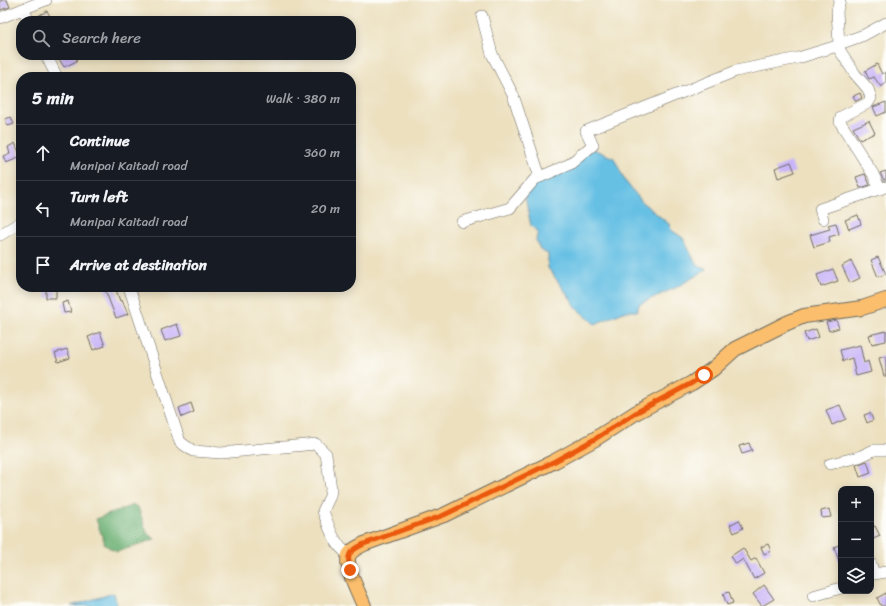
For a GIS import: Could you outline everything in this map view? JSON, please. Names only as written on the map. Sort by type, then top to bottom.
[{"type":"main road","points":[[364,606],[348,561],[348,555],[354,549],[444,515],[555,461],[595,439],[637,412],[692,383],[713,369],[735,349],[781,326],[804,316],[862,308],[886,300]]},
{"type":"street","points":[[0,18],[46,0]]},
{"type":"street","points":[[823,219],[820,209],[883,188],[840,122],[841,117],[868,103],[871,98],[868,89],[855,74],[838,45],[837,11],[840,0]]},
{"type":"street","points":[[23,10],[26,16]]},
{"type":"street","points":[[482,16],[492,54],[513,95],[540,177]]},
{"type":"street","points":[[462,222],[510,208],[535,179],[570,164],[593,145],[586,131],[736,71],[798,58],[864,35],[886,23]]},
{"type":"street","points":[[48,60],[54,72]]},
{"type":"street","points":[[0,235],[16,225]]},
{"type":"street","points":[[131,292],[180,442],[193,451],[222,453],[316,444],[326,454],[331,489],[330,496],[323,511],[337,544],[342,551],[348,555]]},
{"type":"street","points":[[830,464],[859,457],[874,450],[886,450]]},
{"type":"street","points":[[874,572],[886,572]]},
{"type":"street","points":[[814,596],[838,589]]},
{"type":"green space","points":[[133,505],[138,507],[147,533],[155,539],[117,552],[105,545],[96,519]]},
{"type":"water","points":[[593,149],[614,158],[625,181],[643,203],[669,224],[671,230],[683,238],[695,262],[706,270],[675,288],[639,304],[637,311],[626,311],[595,324],[576,308],[548,268],[548,254],[540,250],[536,240],[538,231],[531,226],[525,196],[536,181]]},
{"type":"water","points":[[114,593],[117,606],[71,606]]},
{"type":"building","points":[[7,0],[10,7],[0,10],[0,1]]},
{"type":"building","points":[[47,11],[50,16],[38,16]]},
{"type":"building","points":[[60,60],[76,60],[77,61],[64,67]]},
{"type":"building","points":[[877,64],[882,74],[886,72],[886,83],[881,87],[874,77],[869,79],[865,71]]},
{"type":"building","points":[[860,93],[862,98],[856,101],[853,96]]},
{"type":"building","points":[[886,102],[886,112],[877,116],[873,107]]},
{"type":"building","points":[[11,117],[14,124],[8,126],[5,119]]},
{"type":"building","points":[[869,121],[875,133],[860,140],[853,128]]},
{"type":"building","points":[[15,143],[16,159],[6,163],[3,156],[10,154],[8,147]]},
{"type":"building","points":[[791,162],[795,172],[778,178],[775,168]]},
{"type":"building","points":[[886,171],[886,180],[884,180],[880,173]]},
{"type":"building","points":[[865,174],[870,185],[860,188],[856,177]]},
{"type":"building","points":[[858,215],[861,224],[849,229],[845,220]]},
{"type":"building","points":[[836,223],[839,234],[829,237],[830,242],[814,247],[810,235],[830,229],[828,225]]},
{"type":"building","points":[[878,257],[886,274],[878,277],[871,260]]},
{"type":"building","points":[[851,261],[860,278],[850,283],[842,266]]},
{"type":"building","points":[[833,269],[838,281],[821,287],[817,275]]},
{"type":"building","points":[[46,292],[56,292],[56,298],[46,298]]},
{"type":"building","points":[[106,292],[117,292],[120,301],[122,300],[128,314],[116,318]]},
{"type":"building","points":[[68,301],[71,312],[64,313],[62,303]]},
{"type":"building","points":[[836,320],[839,328],[829,331],[826,322]]},
{"type":"building","points":[[177,324],[181,336],[165,341],[161,330]]},
{"type":"building","points":[[816,329],[819,337],[807,341],[804,333]]},
{"type":"building","points":[[886,331],[886,341],[872,344],[869,335]]},
{"type":"building","points":[[100,332],[105,346],[93,350],[88,337]]},
{"type":"building","points":[[860,345],[864,363],[868,361],[871,372],[856,376],[852,358],[843,361],[840,350]]},
{"type":"building","points":[[67,349],[70,358],[58,362],[55,353]]},
{"type":"building","points":[[886,356],[886,376],[884,376],[879,358]]},
{"type":"building","points":[[191,403],[194,412],[182,417],[179,408]]},
{"type":"building","points":[[840,405],[846,419],[832,425],[826,410]]},
{"type":"building","points":[[870,413],[873,420],[867,423],[864,415]]},
{"type":"building","points":[[749,443],[752,451],[742,454],[739,446]]},
{"type":"building","points":[[867,461],[871,473],[860,477],[856,465]]},
{"type":"building","points":[[829,509],[831,517],[822,518],[821,511]]},
{"type":"building","points":[[739,520],[743,528],[734,533],[730,525]]},
{"type":"building","points":[[874,526],[880,536],[874,539]]},
{"type":"building","points":[[768,544],[771,551],[764,554],[761,547]]},
{"type":"building","points":[[838,545],[838,558],[834,547]]},
{"type":"building","points":[[743,548],[751,561],[756,558],[764,573],[754,579],[743,559],[736,564],[731,556]]},
{"type":"building","points":[[764,585],[774,599],[762,606],[753,594]]},
{"type":"building","points":[[729,592],[733,603],[727,605],[723,594]]},
{"type":"building","points":[[886,593],[886,606],[881,606],[877,598]]},
{"type":"route","points":[[350,570],[348,555],[354,549],[444,515],[555,461],[595,439],[637,412],[692,383],[704,375]]}]
